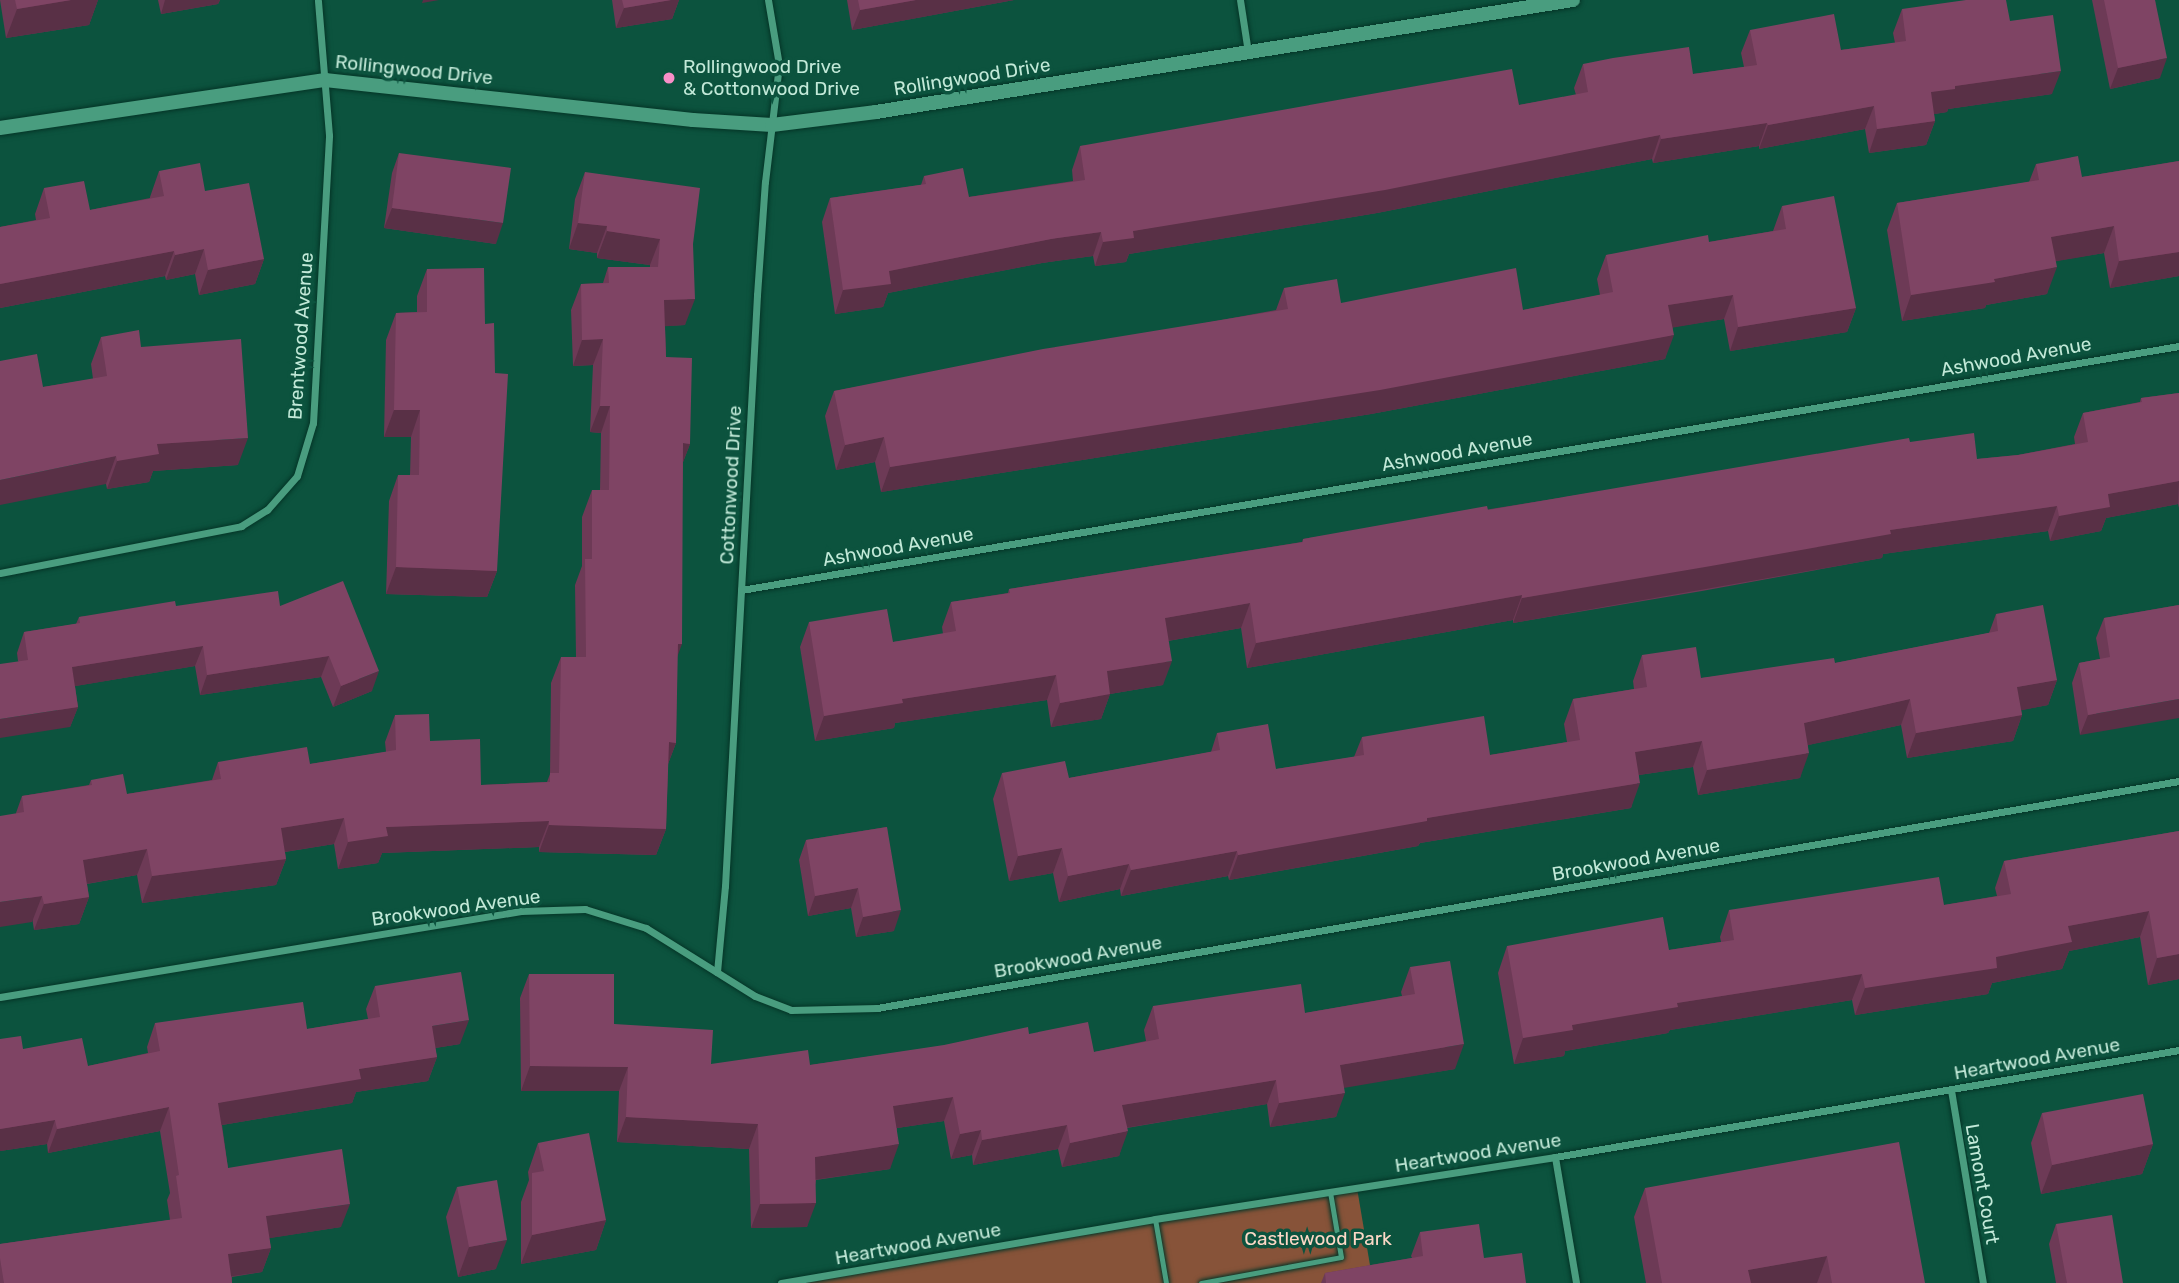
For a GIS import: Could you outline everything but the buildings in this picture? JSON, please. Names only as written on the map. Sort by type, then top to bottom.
[{"type":"street","name":"Brentwood Avenue","points":[[0,573],[241,526],[267,510],[296,476],[313,424],[329,135],[318,0]]},
{"type":"street","name":"Cottonwood Drive","points":[[717,972],[757,295],[779,65],[768,0]]},
{"type":"street","points":[[1240,0],[1248,52]]},
{"type":"street","name":"Rollingwood Drive","points":[[0,128],[325,80],[693,120],[772,125],[876,112],[1573,0]]},
{"type":"street","name":"Ashwood Avenue","points":[[741,590],[2179,346]]},
{"type":"street","name":"Brookwood Avenue","points":[[0,997],[521,911],[585,909],[646,928],[755,996],[791,1010],[877,1008],[2179,781]]},
{"type":"street","name":"Heartwood Avenue","points":[[781,1283],[1155,1219],[1555,1157],[2179,1050]]},
{"type":"street","name":"Lamont Court","points":[[1951,1090],[1983,1283]]},
{"type":"street","points":[[1555,1157],[1576,1283]]},
{"type":"lane","points":[[1201,1283],[1341,1258],[1330,1192]]},
{"type":"lane","points":[[1155,1219],[1166,1283]]},
{"type":"green space","name":"Castlewood Park","points":[[1357,1188],[1373,1283],[781,1283]]},
{"type":"place","name":"Rollingwood Drive & Cottonwood Drive","points":[[669,78]]}]
